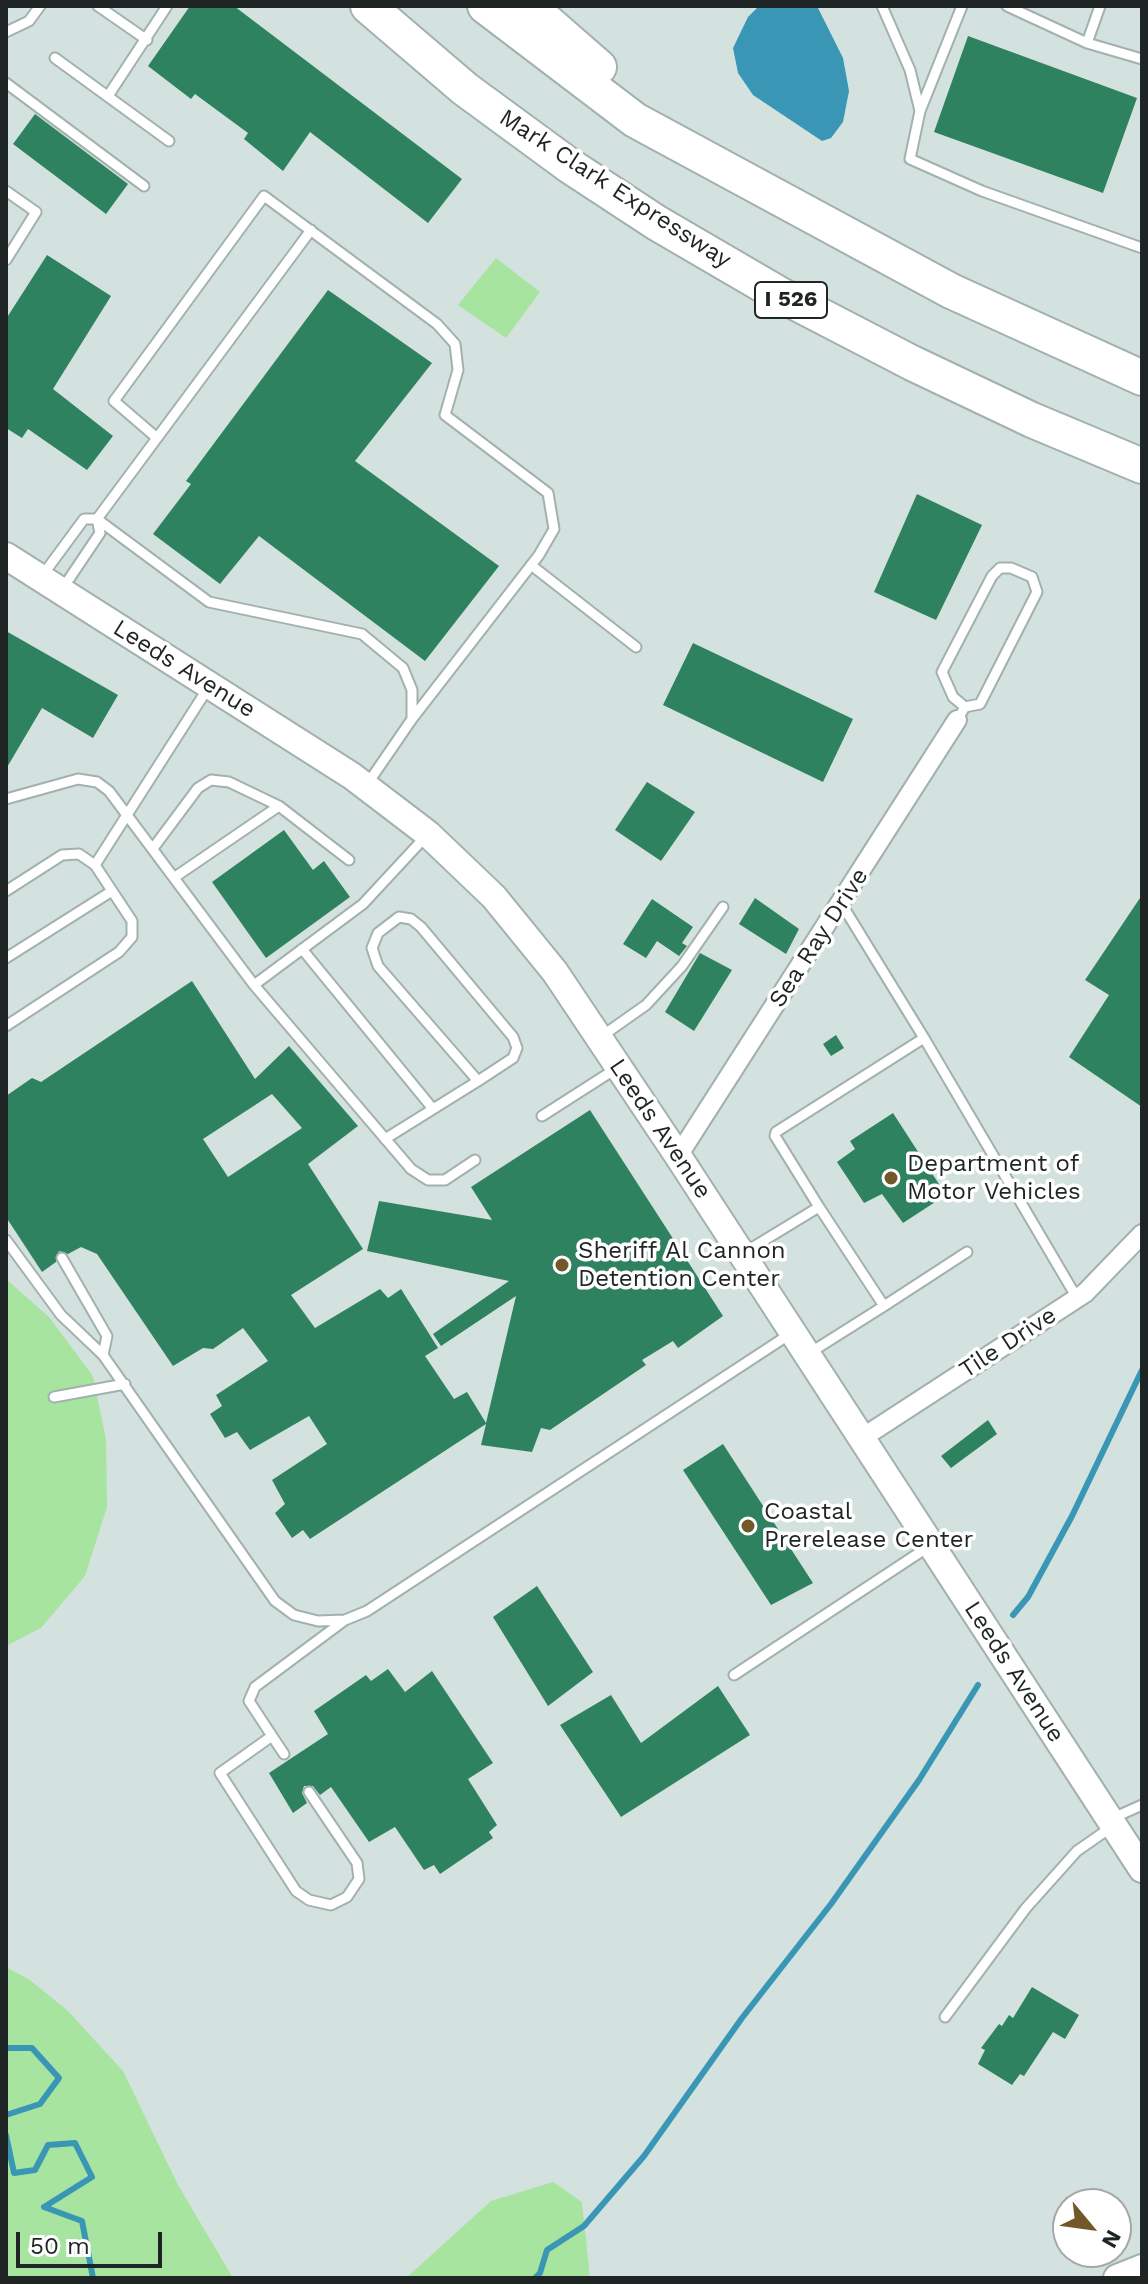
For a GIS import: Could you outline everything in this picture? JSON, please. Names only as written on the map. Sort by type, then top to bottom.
[{"type":"highway","points":[[340,6],[465,89]]},
{"type":"highway","name":"Mark Clark Expressway","points":[[368,6],[465,89],[583,174],[777,293],[1032,420],[1142,466]]},
{"type":"highway","points":[[485,6],[635,120],[951,291],[1142,378]]},
{"type":"highway","points":[[529,6],[595,64],[808,215]]},
{"type":"street","name":"Leeds Avenue","points":[[6,556],[366,786],[428,834],[494,897],[555,972],[619,1067],[1142,1869]]},
{"type":"street","name":"Sea Ray Drive","points":[[678,1156],[961,713]]},
{"type":"street","name":"Tile Drive","points":[[862,1438],[1077,1298],[1142,1234]]},
{"type":"street","points":[[1117,2278],[1142,2268]]},
{"type":"lane","points":[[6,32],[29,21],[40,6]]},
{"type":"lane","points":[[98,6],[147,40]]},
{"type":"lane","points":[[108,96],[167,6]]},
{"type":"lane","points":[[882,6],[910,70],[920,111]]},
{"type":"lane","points":[[962,6],[920,111],[910,159],[982,191],[1142,248]]},
{"type":"lane","points":[[1007,6],[1087,43],[1142,59]]},
{"type":"lane","points":[[1087,43],[1100,6]]},
{"type":"lane","points":[[55,58],[169,141]]},
{"type":"lane","points":[[6,83],[144,186]]},
{"type":"lane","points":[[6,191],[36,212],[6,260]]},
{"type":"lane","points":[[157,438],[114,401],[264,196],[437,324],[455,344],[458,370],[445,415],[548,493],[554,529],[531,565],[412,719],[366,786]]},
{"type":"lane","points":[[50,584],[100,533],[97,519],[311,230]]},
{"type":"lane","points":[[50,584],[84,519],[97,519],[209,602],[362,634],[403,668],[412,690],[412,719]]},
{"type":"lane","points":[[531,565],[636,647]]},
{"type":"lane","points":[[1000,568],[1011,568],[1032,577],[1037,592],[980,704],[961,713],[942,672],[992,576],[1000,568]]},
{"type":"lane","points":[[95,865],[210,686]]},
{"type":"lane","points":[[6,799],[78,779],[97,782],[128,813],[254,985],[411,1169],[428,1180],[445,1180],[475,1160]]},
{"type":"lane","points":[[154,847],[198,788],[211,780],[229,782],[279,806],[349,860]]},
{"type":"lane","points":[[175,877],[279,806]]},
{"type":"lane","points":[[254,985],[363,904],[428,834]]},
{"type":"lane","points":[[6,891],[62,855],[79,854],[95,865],[132,921],[132,937],[119,952],[6,1026]]},
{"type":"lane","points":[[6,958],[112,891]]},
{"type":"lane","points":[[841,903],[1077,1298]]},
{"type":"lane","points":[[599,1038],[646,1005],[682,966],[723,907]]},
{"type":"lane","points":[[385,1139],[478,1081],[513,1058],[517,1048],[513,1037],[421,927],[411,919],[399,917],[378,933],[372,948],[378,966],[478,1081]]},
{"type":"lane","points":[[302,949],[433,1109]]},
{"type":"lane","points":[[884,1306],[775,1136],[776,1132],[924,1038]]},
{"type":"lane","points":[[542,1116],[619,1067]]},
{"type":"lane","points":[[742,1254],[819,1207]]},
{"type":"lane","points":[[6,1240],[61,1315],[103,1355],[125,1384],[275,1601],[294,1615],[318,1621],[345,1620]]},
{"type":"lane","points":[[808,1355],[967,1252]]},
{"type":"lane","points":[[62,1258],[107,1336],[103,1355]]},
{"type":"lane","points":[[284,1754],[249,1701],[255,1687],[345,1620],[367,1611],[793,1332]]},
{"type":"lane","points":[[54,1397],[125,1384]]},
{"type":"lane","points":[[734,1675],[931,1545]]},
{"type":"lane","points":[[272,1736],[220,1773],[296,1891],[309,1900],[331,1905],[347,1897],[359,1879],[357,1863],[309,1792]]},
{"type":"lane","points":[[945,2017],[1026,1908],[1077,1851],[1112,1822],[1142,1805]]},
{"type":"green space","points":[[496,258],[540,292],[506,338],[458,305]]},
{"type":"green space","points":[[6,1279],[49,1317],[93,1376],[106,1439],[107,1507],[85,1576],[41,1628],[6,1646]]},
{"type":"green space","points":[[6,1967],[30,1980],[68,2011],[123,2071],[178,2185],[233,2278],[6,2278]]},
{"type":"green space","points":[[553,2182],[582,2202],[590,2278],[406,2278],[491,2201]]},
{"type":"water","points":[[759,6],[817,6],[843,58],[849,91],[843,122],[831,138],[822,141],[753,95],[738,73],[733,48],[748,17]]},
{"type":"building","points":[[190,6],[234,6],[462,179],[428,223],[310,132],[283,171],[244,139],[248,133],[195,94],[191,99],[148,66]]},
{"type":"building","points":[[968,36],[1137,98],[1103,193],[934,132]]},
{"type":"building","points":[[35,114],[128,184],[106,214],[13,144]]},
{"type":"building","points":[[47,255],[111,296],[53,389],[113,436],[87,470],[28,429],[22,438],[6,428],[6,319]]},
{"type":"building","points":[[328,290],[432,363],[355,461],[499,566],[425,661],[259,536],[220,584],[153,534],[191,484],[186,481]]},
{"type":"building","points":[[917,494],[982,525],[936,620],[874,592]]},
{"type":"building","points":[[6,631],[118,695],[93,738],[42,708],[6,769]]},
{"type":"building","points":[[693,643],[853,719],[823,782],[663,705]]},
{"type":"building","points":[[647,782],[695,812],[661,861],[615,830]]},
{"type":"building","points":[[284,830],[313,870],[324,861],[350,897],[266,958],[212,882]]},
{"type":"building","points":[[1142,895],[1142,1107],[1069,1057],[1109,995],[1085,980]]},
{"type":"building","points":[[755,898],[799,929],[786,954],[739,924]]},
{"type":"building","points":[[652,899],[693,927],[682,943],[687,946],[679,956],[657,941],[646,958],[623,944]]},
{"type":"building","points":[[700,953],[732,970],[694,1031],[665,1012]]},
{"type":"building","name":"Sheriff Al Cannon Detention Center","points":[[192,981],[255,1079],[289,1046],[358,1126],[308,1164],[363,1249],[291,1295],[315,1328],[380,1289],[388,1298],[401,1289],[438,1348],[425,1356],[454,1399],[467,1392],[486,1423],[516,1296],[441,1346],[433,1334],[509,1281],[367,1251],[379,1201],[492,1220],[471,1187],[590,1110],[723,1316],[678,1348],[673,1341],[642,1360],[646,1365],[550,1430],[541,1428],[532,1452],[481,1445],[486,1424],[310,1539],[303,1530],[292,1538],[275,1513],[285,1504],[272,1480],[327,1444],[309,1416],[250,1450],[237,1432],[225,1438],[210,1414],[222,1406],[216,1395],[268,1361],[243,1328],[213,1349],[203,1348],[173,1366],[97,1254],[81,1247],[68,1254],[59,1251],[56,1262],[42,1272],[6,1217],[6,1096],[32,1078],[41,1082]],"holes":[[[272,1094],[302,1128],[228,1177],[203,1139]]]},
{"type":"building","points":[[836,1035],[844,1048],[831,1056],[823,1044]]},
{"type":"building","name":"Department of Motor Vehicles","points":[[893,1113],[946,1195],[903,1223],[882,1194],[864,1203],[837,1162],[855,1149],[850,1141]]},
{"type":"building","points":[[988,1420],[997,1434],[951,1468],[941,1456]]},
{"type":"building","name":"Coastal Prerelease Center","points":[[723,1444],[813,1583],[771,1605],[683,1470]]},
{"type":"building","points":[[537,1586],[593,1672],[548,1706],[493,1617]]},
{"type":"building","points":[[388,1669],[405,1692],[432,1671],[493,1763],[468,1779],[497,1825],[489,1832],[493,1838],[440,1874],[434,1865],[424,1870],[395,1827],[369,1842],[331,1787],[320,1795],[313,1786],[304,1786],[302,1793],[307,1803],[293,1813],[269,1773],[328,1734],[314,1711],[366,1675],[371,1681]]},
{"type":"building","points":[[718,1686],[750,1735],[621,1817],[560,1725],[611,1695],[641,1743]]},
{"type":"building","points":[[1032,1987],[1079,2015],[1065,2039],[1053,2032],[1024,2076],[1020,2074],[1012,2085],[978,2064],[985,2050],[981,2048],[999,2024],[1002,2026],[1009,2015],[1013,2018]]},
{"type":"waterway","points":[[1013,1615],[1028,1597],[1072,1516],[1142,1370]]},
{"type":"waterway","points":[[535,2278],[540,2273],[547,2250],[584,2226],[644,2156],[919,1780],[978,1685]]},
{"type":"waterway","points":[[6,2048],[32,2048],[59,2078],[40,2104],[6,2115]]},
{"type":"waterway","points":[[6,2135],[14,2173],[35,2170],[48,2145],[75,2143],[92,2177],[44,2207],[82,2221],[93,2278]]},
{"type":"place","name":"Department of Motor Vehicles","points":[[891,1178]]},
{"type":"place","name":"Sheriff Al Cannon Detention Center","points":[[562,1265]]},
{"type":"place","name":"Coastal Prerelease Center","points":[[748,1526]]}]
